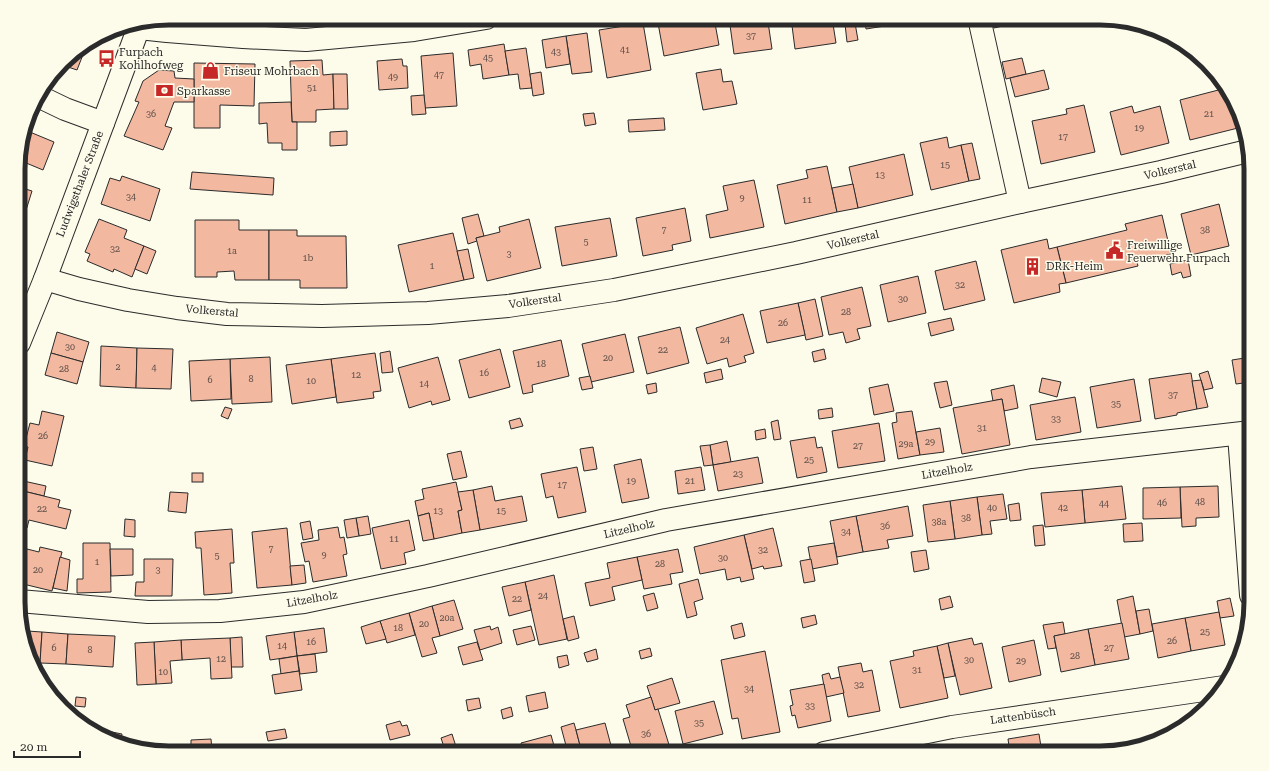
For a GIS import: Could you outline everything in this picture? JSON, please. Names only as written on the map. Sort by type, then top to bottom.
[{"type":"street","points":[[145,27],[167,31],[306,40],[414,30],[444,25]]},
{"type":"street","points":[[982,25],[1020,202]]},
{"type":"street","name":"Ludwigsthaler Straße","points":[[25,322],[44,279],[138,29]]},
{"type":"street","points":[[43,99],[65,109],[103,123]]},
{"type":"street","name":"Volkerstal","points":[[44,279],[79,289],[128,300],[227,314],[322,316],[428,313],[508,306],[614,290],[796,253],[1020,202],[1161,172],[1243,152]]},
{"type":"street","name":"Litzelholz","points":[[25,602],[148,612],[220,611],[304,602],[428,576],[681,518],[858,486],[1031,457],[1244,433]]},
{"type":"street","name":"Lattenbüsch","points":[[858,746],[952,727],[1215,688]]},
{"type":"building","points":[[267,25],[281,25],[281,28],[267,29]]},
{"type":"building","points":[[630,25],[643,25],[651,70],[607,78],[599,30]]},
{"type":"building","points":[[658,25],[715,25],[719,45],[664,56]]},
{"type":"building","points":[[730,25],[768,25],[772,49],[734,54]]},
{"type":"building","points":[[792,25],[833,25],[836,43],[795,49]]},
{"type":"building","points":[[845,25],[855,25],[858,40],[847,42]]},
{"type":"building","points":[[865,25],[891,25],[866,29]]},
{"type":"building","points":[[993,25],[1007,25],[994,28]]},
{"type":"building","points":[[587,33],[592,72],[572,74],[566,36]]},
{"type":"building","points":[[566,36],[570,64],[546,68],[542,40]]},
{"type":"building","points":[[504,44],[509,75],[483,79],[481,64],[470,66],[468,50]]},
{"type":"building","points":[[526,48],[532,88],[520,89],[518,74],[509,75],[505,51]]},
{"type":"building","points":[[84,53],[77,70],[67,67]]},
{"type":"building","points":[[453,53],[457,106],[425,108],[421,56]]},
{"type":"building","points":[[1022,58],[1026,74],[1006,79],[1002,62]]},
{"type":"building","points":[[402,59],[403,66],[407,66],[408,88],[379,90],[377,61]]},
{"type":"building","points":[[322,60],[323,75],[333,74],[334,109],[316,110],[316,122],[292,122],[290,61]]},
{"type":"building","points":[[194,63],[255,64],[254,106],[220,105],[220,128],[194,128]]},
{"type":"building","points":[[721,69],[723,82],[732,81],[737,104],[703,110],[696,73]]},
{"type":"building","points":[[159,70],[174,71],[175,78],[194,79],[194,102],[174,102],[165,126],[172,128],[163,150],[124,136],[139,102],[135,101],[143,81]]},
{"type":"building","points":[[1044,70],[1049,89],[1015,97],[1010,78]]},
{"type":"building","points":[[541,72],[544,94],[533,96],[530,74]]},
{"type":"building","points":[[333,74],[347,74],[348,109],[334,109]]},
{"type":"building","points":[[1220,89],[1229,105],[1238,128],[1190,140],[1180,100]]},
{"type":"building","points":[[424,95],[426,114],[412,115],[411,96]]},
{"type":"building","points":[[291,102],[292,122],[297,122],[297,150],[282,150],[282,143],[268,143],[267,123],[259,124],[259,103]]},
{"type":"building","points":[[1084,105],[1095,152],[1041,164],[1032,121],[1067,114],[1066,109]]},
{"type":"building","points":[[1132,106],[1134,113],[1160,106],[1169,143],[1121,155],[1110,112]]},
{"type":"building","points":[[594,113],[596,124],[585,126],[583,114]]},
{"type":"building","points":[[664,118],[665,130],[629,132],[628,120]]},
{"type":"building","points":[[347,131],[347,145],[330,146],[330,132]]},
{"type":"building","points":[[30,132],[54,142],[43,170],[25,162]]},
{"type":"building","points":[[947,137],[949,148],[961,145],[969,181],[931,190],[920,143]]},
{"type":"building","points":[[972,143],[980,179],[969,181],[961,145]]},
{"type":"building","points":[[904,154],[913,195],[858,208],[849,167]]},
{"type":"building","points":[[827,166],[837,212],[785,224],[777,185],[808,178],[806,170]]},
{"type":"building","points":[[192,172],[274,178],[273,195],[190,189]]},
{"type":"building","points":[[122,176],[160,189],[150,221],[101,204],[110,178],[120,181]]},
{"type":"building","points":[[754,180],[764,227],[710,238],[706,215],[728,210],[723,186]]},
{"type":"building","points":[[853,184],[858,208],[837,212],[832,188]]},
{"type":"building","points":[[25,189],[32,191],[25,213]]},
{"type":"building","points":[[1219,204],[1229,246],[1191,255],[1181,214]]},
{"type":"building","points":[[685,208],[691,241],[672,245],[673,250],[643,256],[636,218]]},
{"type":"building","points":[[478,214],[484,236],[476,238],[477,241],[468,244],[462,218]]},
{"type":"building","name":"Freiwillige Feuerwehr Furpach","points":[[1162,215],[1171,254],[1137,262],[1138,266],[1066,283],[1057,247],[1127,230],[1125,224]]},
{"type":"building","points":[[610,218],[617,256],[562,266],[555,227]]},
{"type":"building","points":[[99,219],[127,230],[124,238],[144,246],[132,277],[114,269],[113,272],[87,261],[90,254],[85,252]]},
{"type":"building","points":[[529,219],[541,268],[487,281],[476,238],[500,232],[499,227]]},
{"type":"building","points":[[195,220],[239,220],[239,230],[269,230],[269,280],[235,280],[234,271],[217,272],[217,277],[195,277]]},
{"type":"building","points":[[269,230],[297,230],[297,236],[346,236],[347,288],[300,288],[300,280],[269,280]]},
{"type":"building","points":[[453,233],[464,280],[409,292],[398,245]]},
{"type":"building","name":"DRK-Heim","points":[[1047,239],[1049,249],[1057,247],[1066,283],[1059,284],[1060,292],[1014,303],[1001,250]]},
{"type":"building","points":[[144,246],[156,251],[147,274],[135,269]]},
{"type":"building","points":[[468,249],[474,278],[464,280],[457,251]]},
{"type":"building","points":[[1188,260],[1191,276],[1183,278],[1181,272],[1172,275],[1170,264]]},
{"type":"building","points":[[976,261],[985,300],[944,310],[935,271]]},
{"type":"building","points":[[918,276],[926,313],[888,322],[880,285]]},
{"type":"building","points":[[862,287],[871,326],[857,329],[860,339],[846,343],[843,332],[829,335],[821,297]]},
{"type":"building","points":[[815,299],[823,336],[806,340],[798,303]]},
{"type":"building","points":[[798,303],[805,335],[767,343],[760,311]]},
{"type":"building","points":[[743,314],[754,353],[744,356],[746,362],[729,367],[727,358],[707,364],[696,328]]},
{"type":"building","points":[[951,318],[954,330],[931,336],[928,323]]},
{"type":"building","points":[[680,327],[689,363],[647,374],[638,337]]},
{"type":"building","points":[[57,332],[89,342],[83,362],[51,353]]},
{"type":"building","points":[[625,334],[634,372],[591,382],[582,344]]},
{"type":"building","points":[[561,340],[569,376],[532,385],[533,392],[523,394],[513,351]]},
{"type":"building","points":[[101,346],[137,348],[136,388],[100,386]]},
{"type":"building","points":[[137,348],[173,349],[171,389],[136,388]]},
{"type":"building","points":[[500,349],[510,387],[469,398],[459,360]]},
{"type":"building","points":[[824,349],[826,359],[814,362],[812,352]]},
{"type":"building","points":[[390,351],[393,372],[382,373],[380,353]]},
{"type":"building","points":[[51,353],[83,362],[77,384],[45,375]]},
{"type":"building","points":[[375,353],[381,391],[373,392],[374,398],[337,403],[331,359]]},
{"type":"building","points":[[270,357],[272,402],[232,404],[230,359]]},
{"type":"building","points":[[438,357],[450,400],[432,405],[431,401],[409,408],[398,368]]},
{"type":"building","points":[[1244,358],[1244,383],[1236,384],[1232,360]]},
{"type":"building","points":[[230,359],[231,399],[191,401],[189,361]]},
{"type":"building","points":[[331,359],[336,397],[292,404],[286,365]]},
{"type":"building","points":[[721,369],[723,379],[706,383],[704,373]]},
{"type":"building","points":[[1208,371],[1213,388],[1204,390],[1199,374]]},
{"type":"building","points":[[1191,373],[1197,409],[1177,413],[1177,415],[1155,419],[1149,379]]},
{"type":"building","points":[[590,376],[593,388],[582,390],[579,378]]},
{"type":"building","points":[[1042,378],[1061,382],[1057,397],[1039,392]]},
{"type":"building","points":[[1134,379],[1141,421],[1097,428],[1090,387]]},
{"type":"building","points":[[1201,380],[1208,407],[1197,409],[1192,381]]},
{"type":"building","points":[[947,381],[952,405],[940,408],[934,383]]},
{"type":"building","points":[[656,383],[657,392],[648,394],[646,385]]},
{"type":"building","points":[[888,384],[894,411],[874,415],[869,388]]},
{"type":"building","points":[[1014,385],[1018,408],[1004,411],[1002,399],[993,401],[991,390]]},
{"type":"building","points":[[1075,397],[1081,432],[1036,440],[1030,405]]},
{"type":"building","points":[[1002,399],[1010,445],[962,454],[953,408]]},
{"type":"building","points":[[225,407],[232,409],[228,419],[221,416]]},
{"type":"building","points":[[832,408],[833,417],[819,419],[818,410]]},
{"type":"building","points":[[42,411],[64,416],[52,466],[25,460],[28,447],[25,446],[25,442],[30,423],[39,425]]},
{"type":"building","points":[[912,411],[920,455],[898,459],[892,423],[897,422],[896,413]]},
{"type":"building","points":[[520,418],[523,426],[511,429],[509,421]]},
{"type":"building","points":[[778,420],[781,439],[774,440],[771,422]]},
{"type":"building","points":[[879,423],[885,461],[838,468],[832,431]]},
{"type":"building","points":[[940,428],[944,452],[920,455],[916,432]]},
{"type":"building","points":[[765,429],[766,438],[756,440],[755,431]]},
{"type":"building","points":[[815,437],[817,448],[822,447],[827,472],[797,478],[790,441]]},
{"type":"building","points":[[727,441],[731,462],[713,465],[710,445]]},
{"type":"building","points":[[710,445],[713,465],[704,466],[700,446]]},
{"type":"building","points":[[593,447],[597,469],[584,471],[580,449]]},
{"type":"building","points":[[461,451],[467,477],[453,480],[447,454]]},
{"type":"building","points":[[758,457],[763,483],[718,491],[713,465]]},
{"type":"building","points":[[641,459],[649,498],[622,503],[614,465]]},
{"type":"building","points":[[577,467],[586,512],[558,518],[553,496],[546,498],[541,474]]},
{"type":"building","points":[[701,467],[705,490],[678,494],[675,471]]},
{"type":"building","points":[[192,473],[203,473],[203,482],[192,482]]},
{"type":"building","points":[[25,481],[46,486],[44,496],[25,491]]},
{"type":"building","points":[[456,482],[462,510],[458,511],[462,533],[434,539],[429,513],[418,516],[415,501],[424,499],[422,489]]},
{"type":"building","points":[[492,486],[495,501],[522,496],[527,521],[480,530],[473,490]]},
{"type":"building","points":[[1122,486],[1126,519],[1085,523],[1082,490]]},
{"type":"building","points":[[1218,486],[1219,517],[1196,518],[1196,526],[1182,527],[1180,487]]},
{"type":"building","points":[[1180,487],[1181,518],[1143,519],[1143,488]]},
{"type":"building","points":[[473,490],[480,530],[462,533],[458,511],[462,510],[458,492]]},
{"type":"building","points":[[1082,490],[1085,523],[1045,527],[1041,493]]},
{"type":"building","points":[[25,491],[60,500],[58,507],[71,510],[66,529],[29,520],[27,528],[25,528]]},
{"type":"building","points":[[170,492],[188,493],[186,513],[168,511]]},
{"type":"building","points":[[1003,494],[1007,519],[990,521],[992,534],[982,535],[977,497]]},
{"type":"building","points":[[977,497],[982,535],[955,539],[950,501]]},
{"type":"building","points":[[950,501],[955,539],[928,542],[923,505]]},
{"type":"building","points":[[1019,503],[1021,520],[1010,521],[1008,505]]},
{"type":"building","points":[[908,506],[913,536],[887,540],[889,548],[863,552],[856,516]]},
{"type":"building","points":[[429,513],[434,539],[423,541],[418,516]]},
{"type":"building","points":[[368,516],[371,534],[359,536],[356,518]]},
{"type":"building","points":[[856,516],[863,552],[837,557],[830,521]]},
{"type":"building","points":[[356,518],[359,536],[347,538],[344,520]]},
{"type":"building","points":[[125,519],[135,520],[135,537],[124,536]]},
{"type":"building","points":[[409,520],[415,550],[404,553],[406,564],[381,569],[372,528]]},
{"type":"building","points":[[310,521],[313,538],[303,540],[300,523]]},
{"type":"building","points":[[1142,523],[1143,541],[1124,542],[1123,524]]},
{"type":"building","points":[[1043,525],[1045,545],[1035,546],[1033,526]]},
{"type":"building","points":[[338,527],[340,538],[344,537],[347,554],[343,555],[347,576],[313,582],[309,561],[305,562],[301,543],[319,540],[318,530]]},
{"type":"building","points":[[287,528],[292,585],[257,588],[252,532]]},
{"type":"building","points":[[773,528],[782,566],[764,569],[763,566],[752,569],[744,535]]},
{"type":"building","points":[[232,529],[234,563],[230,563],[232,593],[204,595],[201,548],[196,548],[195,532]]},
{"type":"building","points":[[744,535],[754,579],[741,582],[740,577],[727,580],[725,569],[700,574],[694,547]]},
{"type":"building","points":[[83,543],[110,543],[111,592],[77,593],[77,579],[83,579]]},
{"type":"building","points":[[834,543],[838,564],[812,569],[808,547]]},
{"type":"building","points":[[40,547],[62,552],[52,591],[25,584],[25,548],[39,552]]},
{"type":"building","points":[[110,549],[133,549],[133,575],[111,576]]},
{"type":"building","points":[[678,549],[683,572],[670,574],[672,584],[644,589],[637,557]]},
{"type":"building","points":[[926,550],[929,569],[914,572],[911,552]]},
{"type":"building","points":[[60,557],[70,560],[67,591],[53,588]]},
{"type":"building","points":[[637,557],[642,580],[612,587],[615,600],[590,606],[585,583],[610,578],[607,563]]},
{"type":"building","points":[[144,559],[173,559],[172,596],[135,596],[136,582],[144,582]]},
{"type":"building","points":[[811,559],[815,581],[804,583],[800,561]]},
{"type":"building","points":[[304,565],[306,583],[292,585],[290,566]]},
{"type":"building","points":[[554,575],[567,639],[539,645],[525,582]]},
{"type":"building","points":[[698,579],[703,599],[694,602],[697,615],[687,618],[679,584]]},
{"type":"building","points":[[525,582],[531,610],[509,616],[502,587]]},
{"type":"building","points":[[654,593],[658,608],[647,611],[643,596]]},
{"type":"building","points":[[950,596],[953,607],[941,610],[939,599]]},
{"type":"building","points":[[1133,596],[1140,634],[1124,637],[1117,600]]},
{"type":"building","points":[[1230,598],[1234,616],[1220,618],[1217,601]]},
{"type":"building","points":[[454,600],[463,629],[440,636],[432,606]]},
{"type":"building","points":[[432,606],[440,636],[432,638],[437,653],[422,657],[409,613]]},
{"type":"building","points":[[1149,609],[1153,631],[1140,634],[1136,611]]},
{"type":"building","points":[[1219,612],[1225,645],[1191,651],[1185,618]]},
{"type":"building","points":[[409,613],[415,635],[387,643],[380,621]]},
{"type":"building","points":[[815,615],[817,624],[803,628],[801,618]]},
{"type":"building","points":[[574,616],[579,638],[568,641],[563,619]]},
{"type":"building","points":[[1185,618],[1191,651],[1158,658],[1152,624]]},
{"type":"building","points":[[380,621],[386,639],[366,644],[361,627]]},
{"type":"building","points":[[1063,622],[1065,634],[1054,636],[1056,648],[1048,649],[1043,625]]},
{"type":"building","points":[[742,623],[745,636],[734,639],[731,626]]},
{"type":"building","points":[[1122,623],[1129,659],[1095,665],[1088,629]]},
{"type":"building","points":[[490,626],[491,630],[498,627],[502,643],[480,650],[474,630]]},
{"type":"building","points":[[531,626],[535,640],[517,645],[513,630]]},
{"type":"building","points":[[324,628],[327,652],[297,656],[294,632]]},
{"type":"building","points":[[1088,629],[1095,665],[1061,672],[1054,636]]},
{"type":"building","points":[[28,631],[42,632],[40,663],[36,657]]},
{"type":"building","points":[[42,632],[68,634],[66,664],[40,663]]},
{"type":"building","points":[[294,632],[297,656],[270,660],[266,636]]},
{"type":"building","points":[[68,634],[115,636],[113,667],[66,664]]},
{"type":"building","points":[[242,637],[243,667],[231,667],[230,638]]},
{"type":"building","points":[[230,638],[232,678],[211,679],[210,658],[182,660],[181,640]]},
{"type":"building","points":[[972,638],[974,645],[982,643],[992,688],[960,695],[948,643]]},
{"type":"building","points":[[181,640],[182,660],[170,661],[172,683],[156,684],[154,642]]},
{"type":"building","points":[[1034,640],[1041,675],[1009,682],[1002,647]]},
{"type":"building","points":[[154,642],[156,684],[137,685],[135,643]]},
{"type":"building","points":[[477,642],[483,660],[463,665],[458,647]]},
{"type":"building","points":[[948,643],[955,676],[944,678],[937,646]]},
{"type":"building","points":[[937,646],[948,698],[900,708],[890,661],[914,656],[913,651]]},
{"type":"building","points":[[650,648],[652,656],[641,659],[639,651]]},
{"type":"building","points":[[596,649],[598,659],[587,662],[584,653]]},
{"type":"building","points":[[765,651],[780,732],[742,739],[738,718],[732,719],[721,660]]},
{"type":"building","points":[[315,654],[317,672],[300,674],[297,656]]},
{"type":"building","points":[[567,655],[569,665],[559,668],[557,657]]},
{"type":"building","points":[[297,656],[299,671],[281,674],[279,659]]},
{"type":"building","points":[[861,663],[863,672],[872,670],[880,711],[848,717],[838,667]]},
{"type":"building","points":[[299,671],[302,690],[275,694],[272,675]]},
{"type":"building","points":[[829,673],[831,679],[840,677],[844,693],[826,697],[822,675]]},
{"type":"building","points":[[672,678],[680,703],[655,710],[647,686]]},
{"type":"building","points":[[824,684],[831,721],[798,728],[795,715],[792,716],[790,706],[793,705],[790,690]]},
{"type":"building","points":[[545,692],[548,708],[529,712],[526,696]]},
{"type":"building","points":[[76,697],[86,698],[85,707],[75,706]]},
{"type":"building","points":[[651,697],[655,710],[658,709],[669,746],[631,746],[623,719],[630,717],[626,705]]},
{"type":"building","points":[[479,698],[481,708],[468,711],[466,700]]},
{"type":"building","points":[[714,701],[723,734],[683,744],[675,711]]},
{"type":"building","points":[[511,707],[513,716],[503,719],[501,710]]},
{"type":"building","points":[[400,721],[402,726],[407,725],[410,735],[390,740],[386,725]]},
{"type":"building","points":[[574,723],[580,746],[566,746],[561,727]]},
{"type":"building","points":[[605,723],[611,746],[580,746],[576,730]]},
{"type":"building","points":[[285,729],[287,738],[268,741],[266,732]]},
{"type":"building","points":[[112,732],[122,734],[121,737],[114,735],[112,734]]},
{"type":"building","points":[[452,734],[456,746],[444,746],[441,738]]},
{"type":"building","points":[[1039,734],[1041,746],[1009,746],[1008,739]]},
{"type":"building","points":[[551,735],[554,746],[522,746],[521,743]]},
{"type":"building","points":[[211,739],[212,746],[191,746],[191,740]]},
{"type":"place","name":"Furpach Kohlhofweg","points":[[106,58]]},
{"type":"place","name":"Friseur Mohrbach","points":[[211,71]]},
{"type":"place","name":"Sparkasse","points":[[164,91]]},
{"type":"place","name":"Freiwillige Feuerwehr Furpach","points":[[1114,251]]},
{"type":"place","name":"DRK-Heim","points":[[1033,266]]}]
